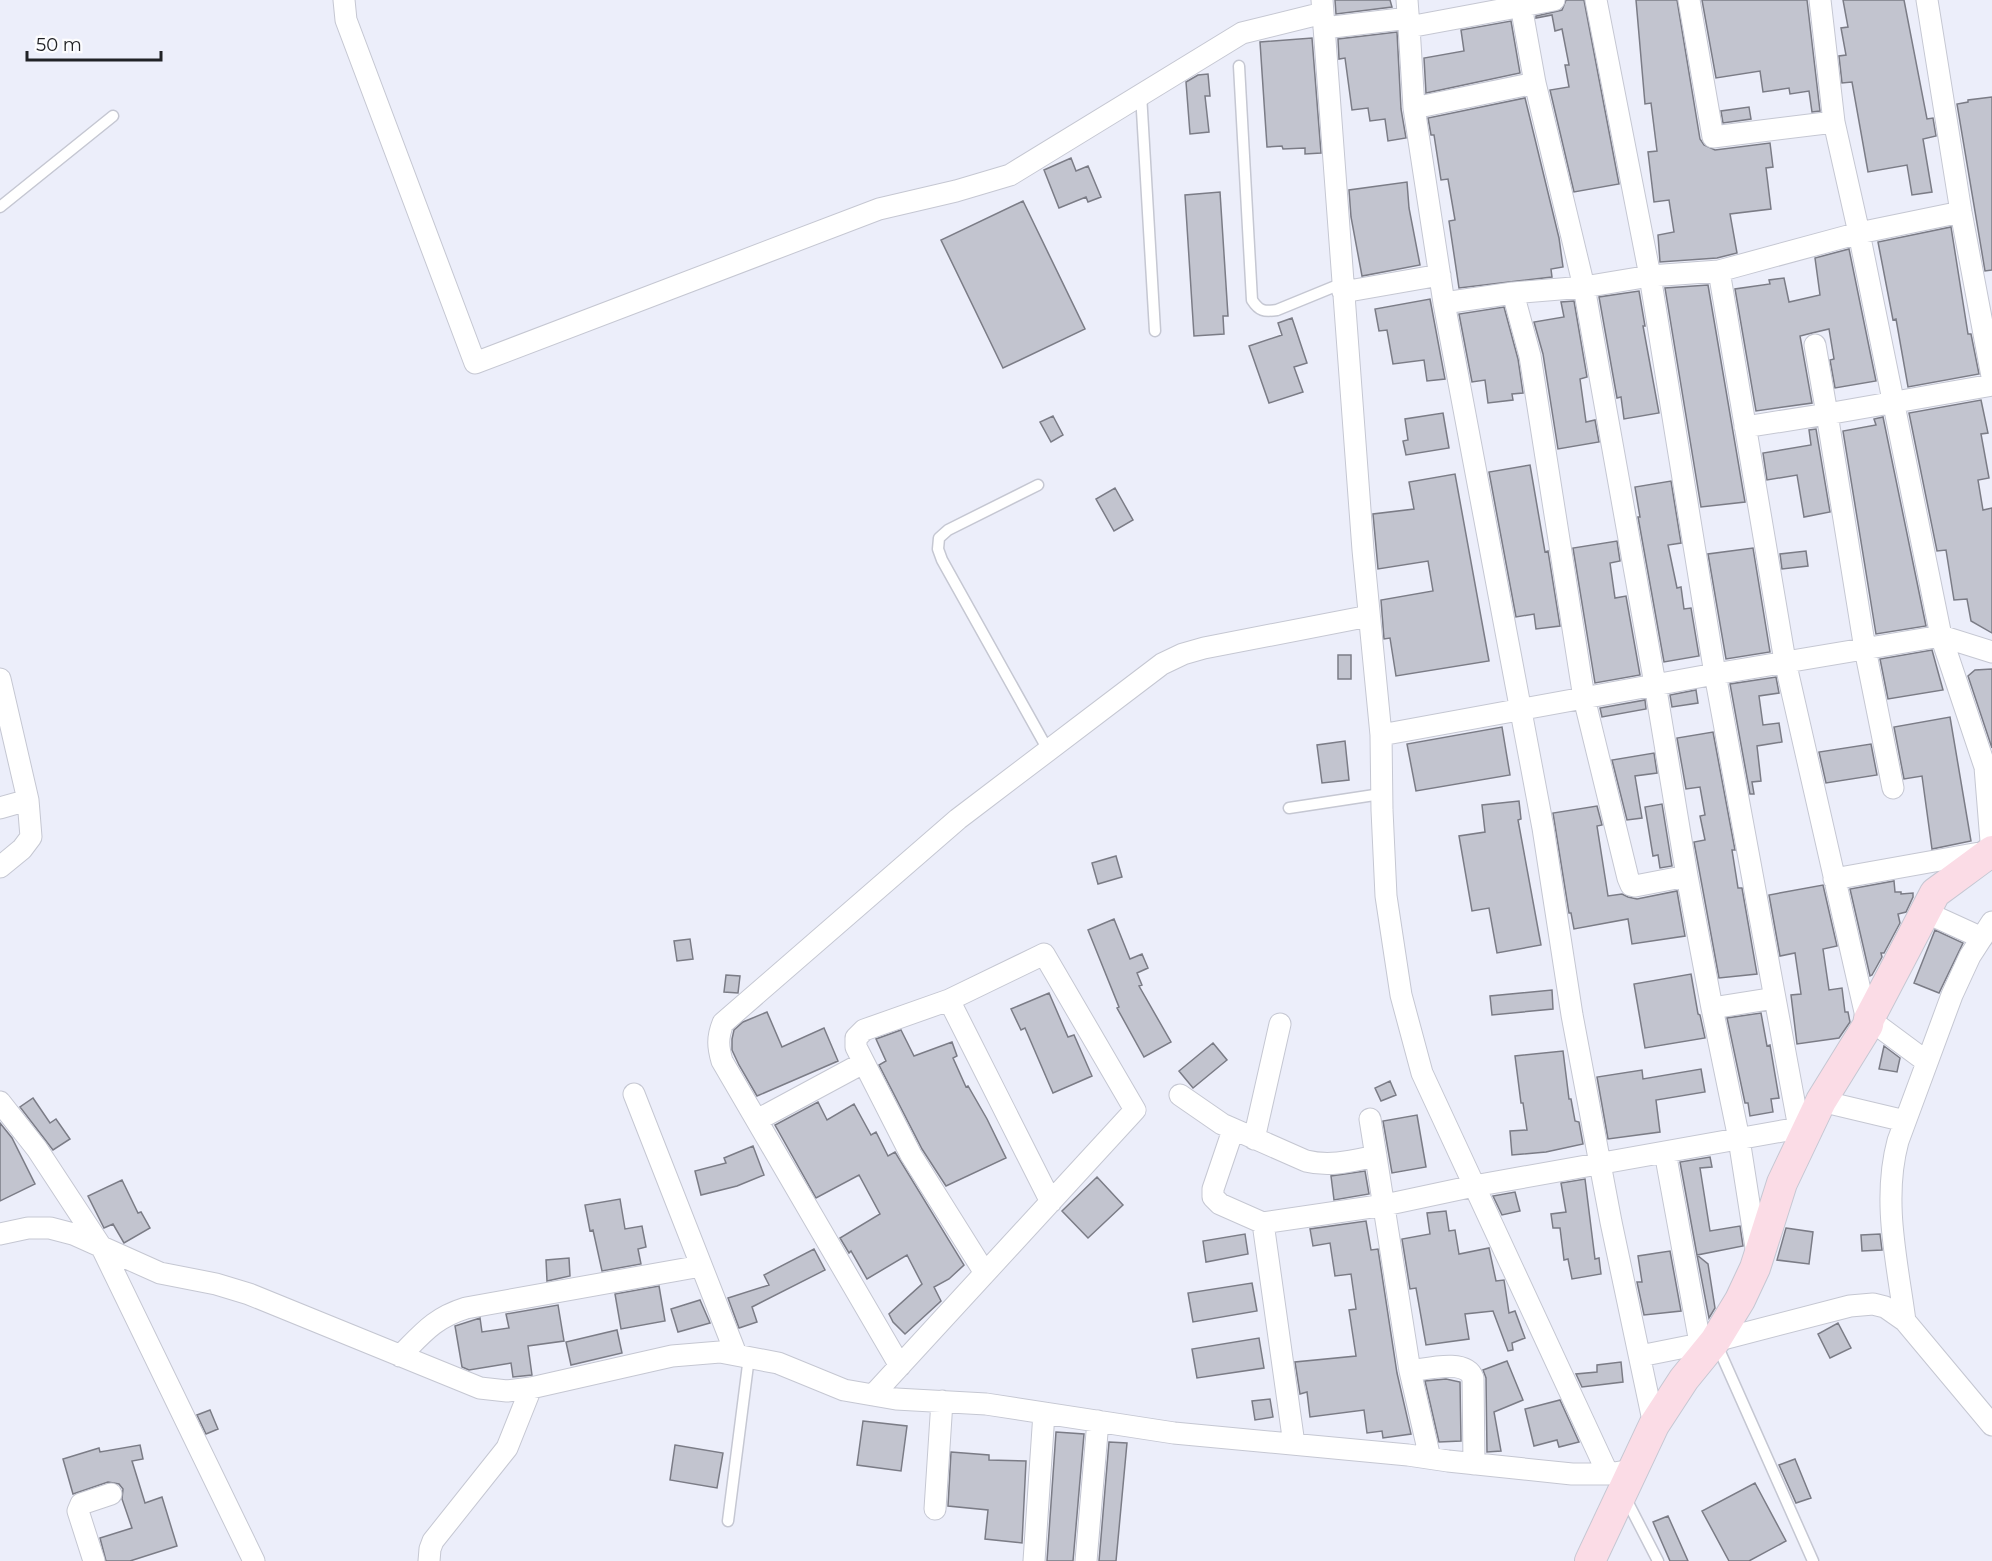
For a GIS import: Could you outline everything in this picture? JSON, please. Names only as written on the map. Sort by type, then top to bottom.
[{"type":"main road","points":[[1590,1561],[1621,1479],[1707,1342],[1740,1300],[1758,1257],[1802,1131],[1868,1022],[1935,893],[1992,852]]},
{"type":"street","points":[[344,0],[346,20],[475,363],[879,209],[956,191],[1010,175],[1242,33],[1323,14],[1408,15],[1554,0]]},
{"type":"street","points":[[1233,1130],[1213,1189],[1213,1197],[1220,1204],[1263,1223],[1385,1205],[1600,1163],[1739,1139],[1802,1131],[1715,674],[1650,276],[1596,0]]},
{"type":"street","points":[[1689,0],[1713,137],[1834,122]]},
{"type":"street","points":[[1820,0],[1834,122],[1859,233],[1941,636],[1989,766],[1992,852],[1834,879]]},
{"type":"street","points":[[1927,0],[1961,212],[1992,376]]},
{"type":"street","points":[[1520,3],[1535,83],[1584,287],[1712,1008],[1739,1139],[1758,1257]]},
{"type":"street","points":[[1323,14],[1369,616],[1381,735],[1386,896],[1401,995],[1422,1073],[1474,1186],[1621,1479]]},
{"type":"street","points":[[1408,15],[1414,108],[1444,303],[1543,828],[1572,1015],[1654,1425]]},
{"type":"street","points":[[1414,108],[1535,83]]},
{"type":"street","points":[[1444,303],[1584,287],[1650,276],[1719,271],[1859,233],[1961,212]]},
{"type":"street","points":[[1719,271],[1785,661],[1868,1022],[1927,1062]]},
{"type":"street","points":[[1343,287],[1440,275]]},
{"type":"street","points":[[1513,294],[1530,356],[1584,698],[1630,885],[1688,876]]},
{"type":"street","points":[[1815,345],[1865,649],[1893,788]]},
{"type":"street","points":[[1745,427],[1992,385]]},
{"type":"street","points":[[900,1366],[722,1061],[718,1036],[723,1023],[958,819],[1162,664],[1183,654],[1204,648],[1369,616]]},
{"type":"street","points":[[1381,735],[1785,661],[1941,636],[1992,652]]},
{"type":"street","points":[[0,679],[28,800],[31,837],[22,849],[0,867]]},
{"type":"street","points":[[0,808],[28,800]]},
{"type":"street","points":[[1905,1321],[1890,1190],[1891,1165],[1905,1121],[1960,976],[1987,930],[1925,912]]},
{"type":"street","points":[[873,1395],[1135,1110],[1044,954],[949,1000],[864,1030],[856,1038],[856,1047],[863,1063],[911,1155],[985,1273]]},
{"type":"street","points":[[1712,1008],[1775,998]]},
{"type":"street","points":[[949,1000],[1051,1202]]},
{"type":"street","points":[[1254,1139],[1280,1024]]},
{"type":"street","points":[[757,1120],[863,1063]]},
{"type":"street","points":[[634,1094],[701,1266],[742,1355]]},
{"type":"street","points":[[1180,1095],[1233,1130],[1319,1164],[1333,1164],[1376,1156]]},
{"type":"street","points":[[1821,1101],[1905,1121]]},
{"type":"street","points":[[0,1102],[37,1149],[102,1248],[254,1561]]},
{"type":"street","points":[[1370,1119],[1410,1371],[1430,1458]]},
{"type":"street","points":[[1665,1152],[1707,1342]]},
{"type":"street","points":[[1263,1223],[1294,1444]]},
{"type":"street","points":[[0,1234],[28,1228],[50,1228],[74,1234],[160,1273],[216,1284],[249,1294],[480,1388],[507,1391],[531,1388],[672,1356],[720,1352],[778,1363],[843,1390],[896,1399],[986,1404],[1174,1433],[1621,1479]]},
{"type":"street","points":[[400,1356],[435,1321],[458,1310],[701,1266]]},
{"type":"street","points":[[1640,1356],[1707,1342],[1850,1306],[1873,1304],[1885,1307],[1905,1321],[1992,1425]]},
{"type":"street","points":[[1410,1371],[1456,1366],[1471,1372],[1473,1378],[1474,1464]]},
{"type":"street","points":[[429,1561],[433,1541],[507,1448],[531,1388]]},
{"type":"street","points":[[935,1509],[942,1401]]},
{"type":"street","points":[[1034,1561],[1044,1413]]},
{"type":"street","points":[[1086,1561],[1098,1421]]},
{"type":"street","points":[[94,1561],[78,1511],[81,1504],[86,1501],[111,1494]]},
{"type":"lane","points":[[1239,66],[1251,300],[1258,309],[1266,312],[1343,287]]},
{"type":"lane","points":[[1141,93],[1155,330]]},
{"type":"lane","points":[[0,207],[113,116]]},
{"type":"lane","points":[[1038,485],[948,530],[939,538],[938,549],[1048,750]]},
{"type":"lane","points":[[1289,808],[1382,794]]},
{"type":"lane","points":[[1707,1342],[1813,1561]]},
{"type":"lane","points":[[728,1521],[742,1355]]},
{"type":"lane","points":[[1621,1479],[1658,1561]]},
{"type":"building","points":[[1335,0],[1390,0],[1392,7],[1336,14]]},
{"type":"building","points":[[1566,0],[1584,0],[1619,184],[1574,192],[1550,90],[1569,87],[1565,65],[1569,65],[1562,29],[1555,31],[1552,15],[1536,18],[1536,16],[1562,10]]},
{"type":"building","points":[[1636,0],[1677,0],[1700,139],[1704,145],[1715,150],[1770,143],[1773,167],[1766,168],[1771,209],[1730,214],[1737,253],[1717,258],[1660,262],[1658,235],[1674,232],[1669,200],[1654,202],[1648,152],[1657,151],[1651,103],[1645,104]]},
{"type":"building","points":[[1702,0],[1807,0],[1820,111],[1812,112],[1809,91],[1790,94],[1789,88],[1763,92],[1760,71],[1716,78]]},
{"type":"building","points":[[1843,0],[1904,0],[1927,119],[1933,118],[1936,136],[1923,139],[1932,192],[1912,195],[1907,165],[1868,172],[1852,82],[1842,83],[1839,56],[1846,55],[1841,28],[1848,27]]},
{"type":"building","points":[[1511,21],[1520,73],[1426,93],[1424,58],[1464,51],[1461,30]]},
{"type":"building","points":[[1397,32],[1401,109],[1406,138],[1388,141],[1385,119],[1370,121],[1368,108],[1352,110],[1345,58],[1339,59],[1338,39]]},
{"type":"building","points":[[1312,38],[1321,153],[1305,154],[1305,148],[1267,147],[1260,42]]},
{"type":"building","points":[[1208,74],[1210,96],[1205,96],[1209,132],[1190,134],[1186,82],[1198,75]]},
{"type":"building","points":[[1992,97],[1992,270],[1985,271],[1957,104]]},
{"type":"building","points":[[1525,98],[1559,238],[1563,267],[1551,269],[1552,277],[1459,288],[1449,221],[1455,220],[1448,179],[1441,180],[1434,135],[1431,135],[1428,118]]},
{"type":"building","points":[[1749,107],[1751,119],[1723,123],[1721,111]]},
{"type":"building","points":[[1071,158],[1076,171],[1088,166],[1101,197],[1088,202],[1086,197],[1059,208],[1044,170]]},
{"type":"building","points":[[1407,182],[1409,208],[1420,265],[1362,276],[1351,217],[1349,190]]},
{"type":"building","points":[[1220,192],[1228,316],[1223,316],[1224,334],[1194,336],[1185,195]]},
{"type":"building","points":[[1023,201],[1085,329],[1003,368],[941,240]]},
{"type":"building","points":[[1951,227],[1968,334],[1971,334],[1979,374],[1908,387],[1896,319],[1893,320],[1878,242]]},
{"type":"building","points":[[1849,249],[1876,381],[1835,388],[1830,360],[1834,359],[1829,329],[1800,336],[1812,403],[1756,411],[1735,289],[1770,284],[1769,280],[1784,278],[1789,302],[1820,295],[1815,258]]},
{"type":"building","points":[[1708,285],[1745,502],[1701,507],[1665,288]]},
{"type":"building","points":[[1639,291],[1659,413],[1624,419],[1621,397],[1617,398],[1599,297]]},
{"type":"building","points":[[1430,299],[1445,379],[1427,381],[1424,360],[1393,364],[1387,330],[1379,331],[1375,309]]},
{"type":"building","points":[[1574,301],[1587,377],[1580,379],[1586,422],[1595,420],[1599,442],[1558,449],[1543,354],[1534,322],[1564,317],[1561,302]]},
{"type":"building","points":[[1504,307],[1518,359],[1523,393],[1512,394],[1513,400],[1488,403],[1485,380],[1472,382],[1459,314]]},
{"type":"building","points":[[1292,318],[1307,363],[1294,367],[1303,392],[1269,403],[1249,346],[1282,335],[1278,323]]},
{"type":"building","points":[[1981,400],[1988,433],[1981,434],[1989,478],[1978,480],[1983,510],[1992,508],[1992,633],[1971,621],[1967,599],[1954,600],[1946,550],[1937,551],[1909,413]]},
{"type":"building","points":[[1443,413],[1449,448],[1406,455],[1403,441],[1408,440],[1405,419]]},
{"type":"building","points":[[1053,416],[1063,435],[1051,442],[1040,422]]},
{"type":"building","points":[[1883,417],[1926,626],[1876,634],[1843,431],[1876,425],[1874,419]]},
{"type":"building","points":[[1816,429],[1830,512],[1804,517],[1797,475],[1767,480],[1763,453],[1811,445],[1809,430]]},
{"type":"building","points":[[1530,465],[1545,552],[1548,551],[1560,626],[1536,629],[1534,614],[1516,617],[1489,472]]},
{"type":"building","points":[[1455,474],[1489,661],[1396,676],[1390,638],[1384,639],[1381,600],[1433,591],[1428,561],[1378,569],[1373,514],[1414,509],[1409,482]]},
{"type":"building","points":[[1671,481],[1681,543],[1668,545],[1677,588],[1681,587],[1684,609],[1691,608],[1699,656],[1664,662],[1638,517],[1640,517],[1635,487]]},
{"type":"building","points":[[1115,488],[1133,520],[1114,531],[1096,499]]},
{"type":"building","points":[[1617,541],[1620,561],[1610,563],[1615,598],[1626,596],[1640,675],[1595,683],[1573,548]]},
{"type":"building","points":[[1753,548],[1770,652],[1726,659],[1708,554]]},
{"type":"building","points":[[1806,551],[1808,566],[1782,569],[1780,554]]},
{"type":"building","points":[[1932,650],[1943,690],[1888,699],[1880,659]]},
{"type":"building","points":[[1338,655],[1351,655],[1351,679],[1338,679]]},
{"type":"building","points":[[1992,669],[1992,748],[1968,676],[1975,670]]},
{"type":"building","points":[[1776,677],[1779,693],[1759,696],[1763,725],[1779,723],[1782,742],[1757,746],[1761,781],[1752,782],[1754,794],[1750,794],[1730,684]]},
{"type":"building","points":[[1696,690],[1698,703],[1672,707],[1670,695]]},
{"type":"building","points":[[1645,700],[1646,709],[1602,717],[1600,708]]},
{"type":"building","points":[[1950,717],[1971,841],[1932,849],[1922,776],[1904,779],[1894,727]]},
{"type":"building","points":[[1502,727],[1510,775],[1416,791],[1407,744]]},
{"type":"building","points":[[1713,732],[1735,850],[1732,850],[1738,888],[1742,888],[1757,974],[1719,978],[1694,842],[1705,840],[1700,816],[1705,815],[1700,787],[1686,789],[1677,738]]},
{"type":"building","points":[[1345,741],[1349,780],[1322,783],[1317,745]]},
{"type":"building","points":[[1871,744],[1877,775],[1826,783],[1819,752]]},
{"type":"building","points":[[1654,753],[1657,773],[1635,776],[1642,818],[1627,820],[1612,760]]},
{"type":"building","points":[[1519,801],[1521,819],[1518,820],[1541,945],[1497,953],[1489,908],[1472,911],[1459,836],[1485,832],[1482,805]]},
{"type":"building","points":[[1662,804],[1672,866],[1660,868],[1658,855],[1653,856],[1645,807]]},
{"type":"building","points":[[1597,806],[1602,825],[1597,826],[1608,896],[1622,894],[1637,899],[1677,891],[1685,936],[1632,944],[1628,919],[1574,929],[1571,913],[1569,913],[1553,813]]},
{"type":"building","points":[[1116,856],[1122,877],[1098,884],[1092,863]]},
{"type":"building","points":[[1894,881],[1895,892],[1913,893],[1913,897],[1906,912],[1898,914],[1900,923],[1870,976],[1850,889]]},
{"type":"building","points":[[1823,885],[1837,946],[1823,949],[1829,990],[1842,988],[1845,1012],[1848,1012],[1850,1022],[1839,1038],[1797,1044],[1791,995],[1801,994],[1795,953],[1780,956],[1769,895]]},
{"type":"building","points":[[1114,919],[1130,959],[1142,954],[1148,968],[1137,973],[1142,985],[1139,986],[1171,1042],[1144,1057],[1117,1008],[1119,1007],[1088,930]]},
{"type":"building","points":[[1935,930],[1963,943],[1939,993],[1914,983]]},
{"type":"building","points":[[690,939],[693,959],[677,961],[674,941]]},
{"type":"building","points":[[1691,974],[1705,1038],[1645,1048],[1634,984]]},
{"type":"building","points":[[726,975],[740,976],[738,993],[724,992]]},
{"type":"building","points":[[1552,990],[1553,1009],[1492,1015],[1490,996]]},
{"type":"building","points":[[1049,993],[1068,1037],[1074,1035],[1092,1076],[1053,1093],[1025,1028],[1021,1030],[1011,1009]]},
{"type":"building","points":[[767,1012],[782,1047],[824,1028],[838,1061],[757,1096],[732,1050],[732,1039],[734,1030],[743,1022]]},
{"type":"building","points":[[1761,1013],[1767,1046],[1770,1045],[1779,1098],[1771,1099],[1773,1112],[1750,1116],[1748,1103],[1745,1103],[1727,1018]]},
{"type":"building","points":[[901,1030],[914,1056],[952,1042],[957,1056],[953,1058],[966,1087],[968,1086],[987,1119],[1006,1158],[946,1186],[922,1149],[879,1065],[886,1061],[876,1039]]},
{"type":"building","points":[[1213,1043],[1227,1060],[1193,1088],[1179,1071]]},
{"type":"building","points":[[1884,1046],[1900,1058],[1897,1072],[1879,1069]]},
{"type":"building","points":[[1563,1051],[1569,1099],[1571,1099],[1575,1121],[1579,1122],[1583,1144],[1546,1152],[1512,1155],[1510,1131],[1527,1130],[1515,1056]]},
{"type":"building","points":[[1701,1069],[1705,1092],[1656,1100],[1660,1132],[1608,1139],[1597,1077],[1642,1070],[1643,1079]]},
{"type":"building","points":[[1390,1081],[1396,1095],[1381,1101],[1375,1088]]},
{"type":"building","points":[[33,1098],[50,1123],[56,1119],[70,1139],[53,1150],[20,1107]]},
{"type":"building","points":[[818,1102],[827,1120],[854,1104],[871,1135],[876,1132],[888,1156],[895,1152],[964,1265],[949,1279],[934,1287],[941,1301],[905,1334],[893,1322],[889,1314],[922,1284],[907,1255],[867,1279],[851,1251],[849,1253],[840,1238],[880,1214],[859,1175],[816,1198],[775,1125]]},
{"type":"building","points":[[1417,1115],[1426,1167],[1392,1173],[1383,1121]]},
{"type":"building","points":[[0,1123],[12,1138],[35,1184],[0,1201]]},
{"type":"building","points":[[753,1146],[764,1175],[737,1186],[701,1195],[695,1171],[726,1163],[724,1158]]},
{"type":"building","points":[[1710,1157],[1712,1167],[1700,1168],[1710,1231],[1740,1226],[1743,1246],[1697,1255],[1680,1162]]},
{"type":"building","points":[[1365,1171],[1369,1194],[1334,1200],[1331,1176]]},
{"type":"building","points":[[1097,1177],[1123,1205],[1088,1238],[1062,1211]]},
{"type":"building","points":[[1585,1179],[1595,1259],[1599,1258],[1601,1274],[1572,1279],[1568,1259],[1564,1260],[1560,1228],[1553,1228],[1551,1214],[1566,1212],[1561,1183]]},
{"type":"building","points":[[122,1180],[138,1213],[141,1212],[150,1228],[124,1243],[113,1224],[104,1228],[88,1196]]},
{"type":"building","points":[[1515,1192],[1520,1211],[1502,1215],[1493,1196]]},
{"type":"building","points":[[620,1199],[625,1229],[642,1226],[646,1247],[638,1249],[641,1264],[602,1271],[585,1205]]},
{"type":"building","points":[[1446,1211],[1449,1231],[1455,1230],[1459,1254],[1489,1248],[1496,1281],[1504,1280],[1509,1313],[1515,1311],[1525,1338],[1512,1343],[1513,1350],[1508,1351],[1493,1311],[1465,1314],[1469,1339],[1426,1345],[1416,1288],[1410,1289],[1402,1239],[1430,1234],[1427,1213]]},
{"type":"building","points":[[1366,1221],[1371,1250],[1378,1249],[1397,1373],[1411,1434],[1383,1438],[1382,1431],[1367,1433],[1364,1410],[1310,1417],[1307,1392],[1300,1394],[1295,1362],[1356,1356],[1349,1310],[1356,1309],[1351,1274],[1335,1276],[1330,1243],[1313,1246],[1310,1229]]},
{"type":"building","points":[[1786,1228],[1813,1232],[1809,1264],[1777,1260]]},
{"type":"building","points":[[1245,1234],[1248,1254],[1206,1262],[1203,1241]]},
{"type":"building","points":[[1880,1234],[1882,1250],[1862,1251],[1861,1235]]},
{"type":"building","points":[[814,1249],[825,1270],[752,1307],[757,1322],[739,1328],[728,1298],[769,1285],[764,1275]]},
{"type":"building","points":[[1670,1251],[1681,1311],[1644,1315],[1637,1282],[1642,1282],[1638,1256]]},
{"type":"building","points":[[1697,1255],[1708,1264],[1715,1308],[1709,1318]]},
{"type":"building","points":[[569,1258],[570,1276],[547,1281],[546,1260]]},
{"type":"building","points":[[1252,1283],[1257,1311],[1193,1322],[1188,1293]]},
{"type":"building","points":[[659,1286],[665,1321],[621,1329],[615,1294]]},
{"type":"building","points":[[700,1300],[710,1323],[678,1332],[671,1309]]},
{"type":"building","points":[[558,1305],[564,1341],[528,1346],[532,1375],[513,1377],[511,1363],[469,1370],[462,1367],[455,1326],[480,1318],[482,1332],[509,1328],[506,1314]]},
{"type":"building","points":[[1838,1323],[1851,1348],[1830,1358],[1818,1334]]},
{"type":"building","points":[[617,1330],[622,1353],[571,1365],[566,1342]]},
{"type":"building","points":[[1259,1338],[1264,1368],[1197,1378],[1192,1349]]},
{"type":"building","points":[[1507,1361],[1523,1400],[1494,1412],[1501,1451],[1487,1452],[1486,1378],[1483,1370]]},
{"type":"building","points":[[1621,1362],[1623,1382],[1582,1387],[1576,1374],[1597,1372],[1597,1365]]},
{"type":"building","points":[[1446,1379],[1460,1382],[1461,1441],[1439,1442],[1425,1381]]},
{"type":"building","points":[[1270,1399],[1273,1417],[1255,1420],[1252,1401]]},
{"type":"building","points":[[1560,1400],[1579,1442],[1559,1447],[1557,1440],[1534,1446],[1525,1409]]},
{"type":"building","points":[[210,1410],[218,1429],[206,1434],[197,1415]]},
{"type":"building","points":[[863,1421],[907,1426],[901,1471],[857,1465]]},
{"type":"building","points":[[1056,1432],[1084,1434],[1073,1561],[1047,1561]]},
{"type":"building","points":[[1109,1442],[1127,1443],[1116,1561],[1099,1561]]},
{"type":"building","points":[[140,1445],[143,1459],[132,1461],[145,1503],[162,1497],[177,1546],[130,1561],[106,1561],[100,1538],[132,1528],[122,1499],[123,1489],[119,1484],[108,1482],[73,1494],[63,1459],[99,1448],[100,1452]]},
{"type":"building","points":[[675,1445],[723,1453],[717,1488],[670,1480]]},
{"type":"building","points":[[951,1452],[989,1455],[989,1460],[1026,1461],[1022,1543],[985,1539],[988,1510],[948,1506]]},
{"type":"building","points":[[1795,1459],[1811,1498],[1796,1503],[1779,1465]]},
{"type":"building","points":[[1755,1483],[1786,1541],[1749,1561],[1729,1561],[1702,1511]]},
{"type":"building","points":[[1668,1516],[1688,1561],[1670,1561],[1653,1522]]}]
